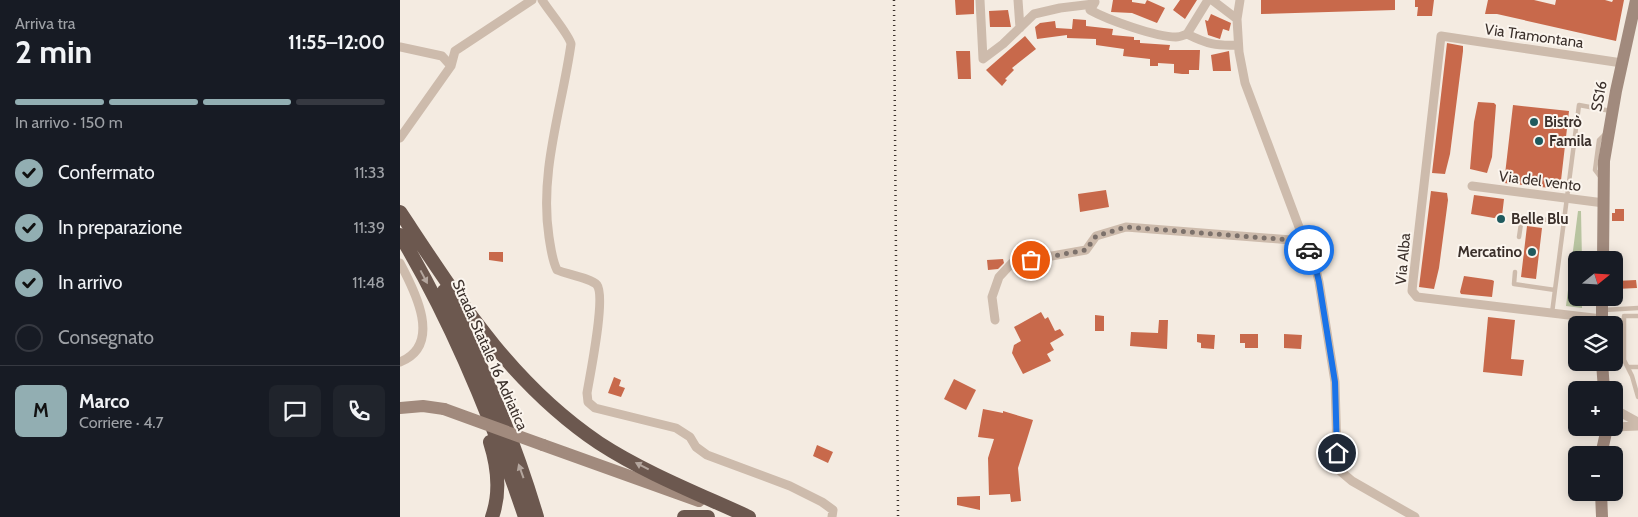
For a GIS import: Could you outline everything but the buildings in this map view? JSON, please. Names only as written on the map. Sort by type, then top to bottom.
[{"type":"highway","name":"Strada Statale 16 Adriatica","points":[[400,212],[439,280],[473,350],[510,439],[537,517]]},
{"type":"highway","points":[[400,212],[487,339],[512,368],[545,400],[572,423],[608,448],[749,517]]},
{"type":"highway","name":"Strada Statale 16 Adriatica","points":[[400,235],[423,275],[455,340],[484,406],[525,517]]},
{"type":"highway","points":[[455,340],[495,459],[497,494],[492,517]]},
{"type":"highway","points":[[684,517],[708,517]]},
{"type":"main road","name":"SS16","points":[[1603,251],[1604,161],[1612,111],[1636,0]]},
{"type":"main road","points":[[400,408],[423,406],[444,409],[743,517]]},
{"type":"main road","points":[[1601,501],[1602,517]]},
{"type":"street","points":[[400,138],[451,66],[455,51],[532,0]]},
{"type":"street","points":[[542,0],[551,15],[570,38],[571,44],[546,190],[546,209],[552,258],[557,270],[592,281],[600,292],[599,312],[587,393],[588,402],[595,408],[676,428],[690,437],[696,448],[707,455],[790,486],[822,502],[832,510],[832,517]]},
{"type":"street","points":[[980,0],[983,59],[1034,14],[1095,2]]},
{"type":"street","points":[[1018,0],[1020,28]]},
{"type":"street","points":[[1095,2],[1090,10],[1124,24],[1177,37],[1187,34],[1208,0]]},
{"type":"street","points":[[1212,0],[1237,19]]},
{"type":"street","points":[[1240,0],[1237,19],[1238,45],[1245,83],[1302,235],[1314,261],[1335,382],[1339,470],[1352,481],[1415,517]]},
{"type":"street","points":[[1187,34],[1206,44],[1220,46],[1238,45]]},
{"type":"street","name":"Via Tramontana","points":[[1441,36],[1622,63]]},
{"type":"street","name":"Via Alba","points":[[1441,36],[1412,291],[1417,297],[1552,313],[1602,313]]},
{"type":"street","points":[[400,47],[442,56],[451,66]]},
{"type":"street","name":"Via del vento","points":[[1472,186],[1604,203]]},
{"type":"street","points":[[995,320],[992,296],[999,277],[1012,263],[1086,250],[1096,236],[1126,227],[1291,240],[1302,235]]},
{"type":"street","points":[[400,263],[412,286],[424,324],[423,339],[417,349],[400,362]]},
{"type":"street","points":[[1623,414],[1638,422]]},
{"type":"street","points":[[1623,427],[1638,426]]},
{"type":"lane","points":[[1552,313],[1579,105],[1612,111]]},
{"type":"lane","points":[[1519,237],[1522,217],[1564,222]]},
{"type":"lane","points":[[1516,272],[1514,284],[1555,290]]},
{"type":"lane","points":[[1602,313],[1638,308]]},
{"type":"lane","points":[[1638,316],[1624,316],[1624,360],[1638,397]]},
{"type":"lane","points":[[1628,367],[1638,367]]},
{"type":"green space","points":[[1578,211],[1581,211],[1582,251],[1573,251]]},
{"type":"green space","points":[[1568,290],[1568,306],[1582,306],[1582,308],[1566,306]]},
{"type":"railway","points":[[894,0],[898,517]]},
{"type":"way so far","points":[[1031,260],[1086,250],[1096,236],[1126,227],[1291,240],[1302,235],[1309,250]]},
{"type":"place","name":"Bistrò","points":[[1534,122]]},
{"type":"place","name":"Famila","points":[[1539,141]]},
{"type":"place","name":"Belle Blu","points":[[1501,219]]},
{"type":"place","name":"Mercatino","points":[[1532,252]]},
{"type":"route","points":[[1309,250],[1319,282],[1335,382],[1338,415],[1337,453]]}]
